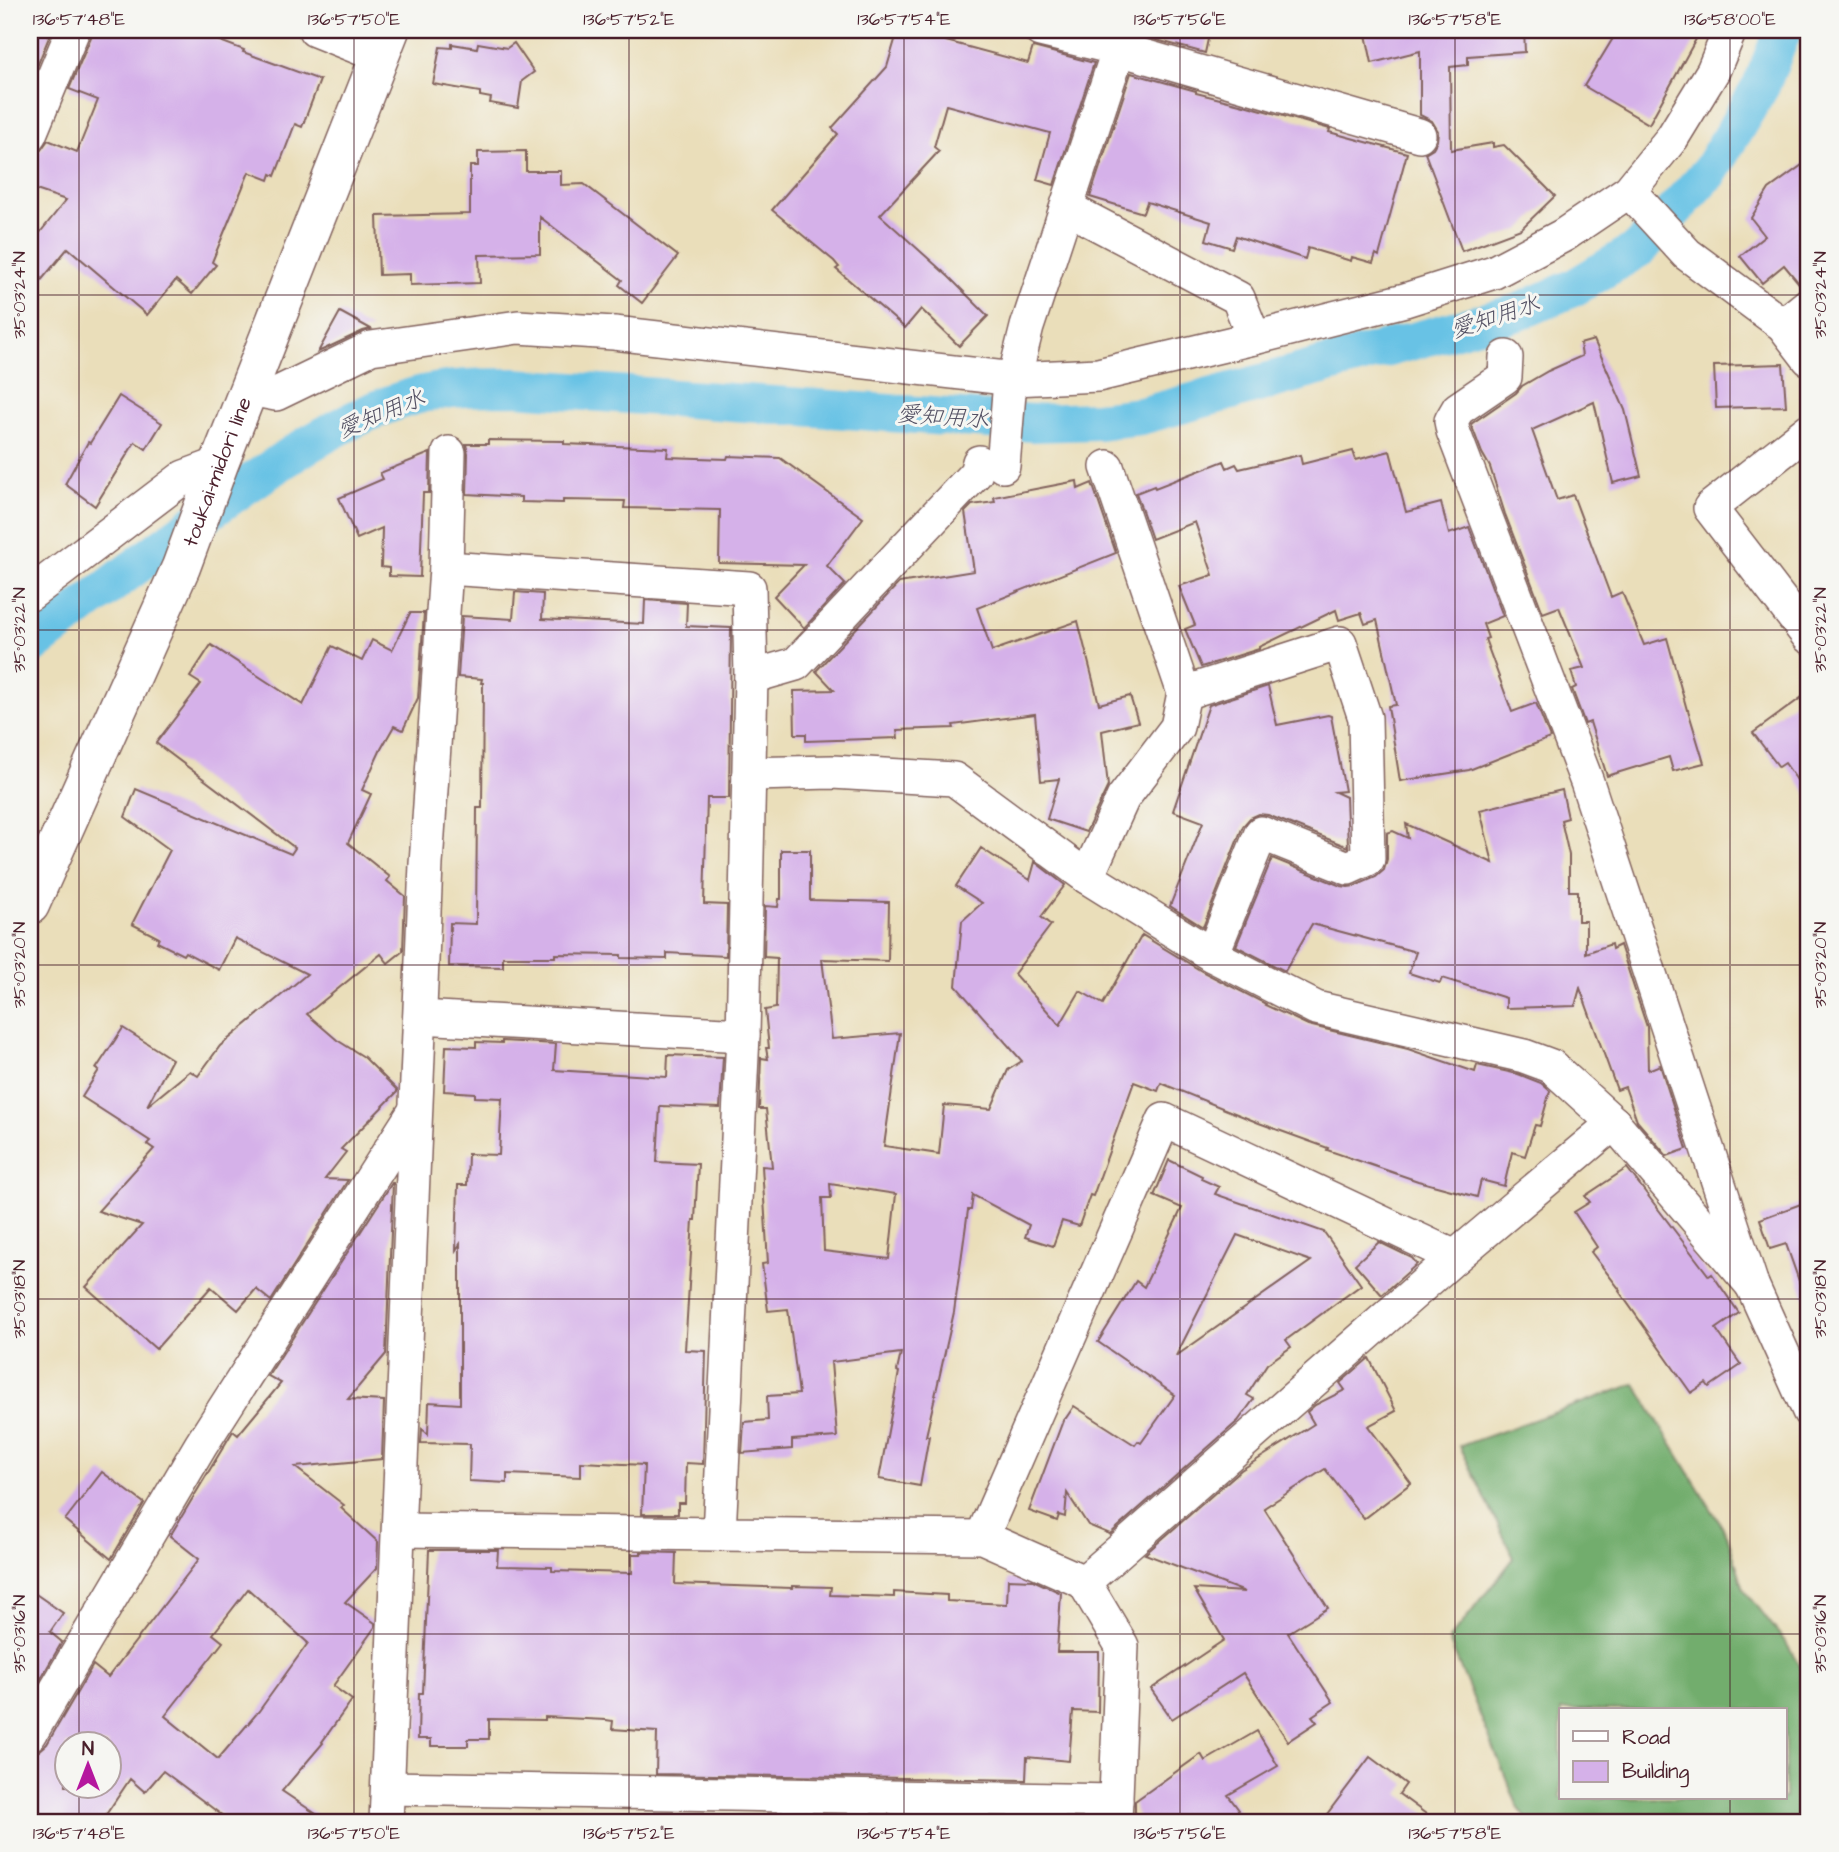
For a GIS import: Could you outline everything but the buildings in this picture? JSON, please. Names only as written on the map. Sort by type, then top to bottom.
[{"type":"main road","name":"toukai-midori line","points":[[30,905],[181,567],[385,43]]},
{"type":"street","points":[[30,134],[73,30]]},
{"type":"street","points":[[315,30],[385,43]]},
{"type":"street","points":[[1040,30],[1122,39],[1419,135]]},
{"type":"street","points":[[249,389],[276,394],[371,348],[518,327],[614,333],[1012,386],[1098,375],[1254,338],[1405,300],[1494,272],[1564,235],[1629,191],[1672,138],[1713,71],[1730,30]]},
{"type":"street","points":[[751,677],[796,664],[976,473],[991,464],[1027,327],[1122,39]]},
{"type":"street","points":[[1629,191],[1687,254],[1783,325],[1809,359]]},
{"type":"street","points":[[1067,208],[1238,298],[1254,338]]},
{"type":"street","points":[[1783,325],[1809,304]]},
{"type":"street","points":[[1507,358],[1504,377],[1458,409],[1451,421],[1453,431],[1587,782],[1752,1285],[1809,1411]]},
{"type":"street","points":[[1809,430],[1710,508],[1809,637]]},
{"type":"street","points":[[386,1822],[426,864],[446,568],[449,453]]},
{"type":"street","points":[[1087,877],[1124,798],[1177,727],[1184,693],[1107,467]]},
{"type":"street","points":[[30,594],[184,477],[217,469]]},
{"type":"street","points":[[446,568],[749,588],[751,677],[743,1035],[719,1534]]},
{"type":"street","points":[[1184,693],[1340,643],[1365,718],[1368,859],[1348,868],[1261,833],[1212,955]]},
{"type":"street","points":[[749,774],[832,772],[954,779],[1087,877],[1212,955],[1316,1008],[1524,1056],[1551,1066],[1614,1123],[1752,1285]]},
{"type":"street","points":[[420,1017],[743,1035]]},
{"type":"street","points":[[30,1734],[201,1445],[415,1111]]},
{"type":"street","points":[[982,1537],[1164,1120],[1455,1256]]},
{"type":"street","points":[[1084,1582],[1455,1256],[1614,1123]]},
{"type":"street","points":[[388,1788],[777,1808],[1115,1812],[1122,1646],[1084,1582],[982,1537],[398,1530]]},
{"type":"green space","points":[[1635,1384],[1727,1535],[1744,1589],[1786,1643],[1809,1680],[1809,1822],[1529,1822],[1518,1807],[1449,1640],[1514,1558],[1460,1446]]},
{"type":"waterway","name":"愛知用水","points":[[30,648],[192,524],[286,458],[362,416],[427,393],[465,388],[515,387],[1033,423],[1097,421],[1141,416],[1519,312],[1575,287],[1640,248],[1710,171],[1761,86],[1783,30]]}]
